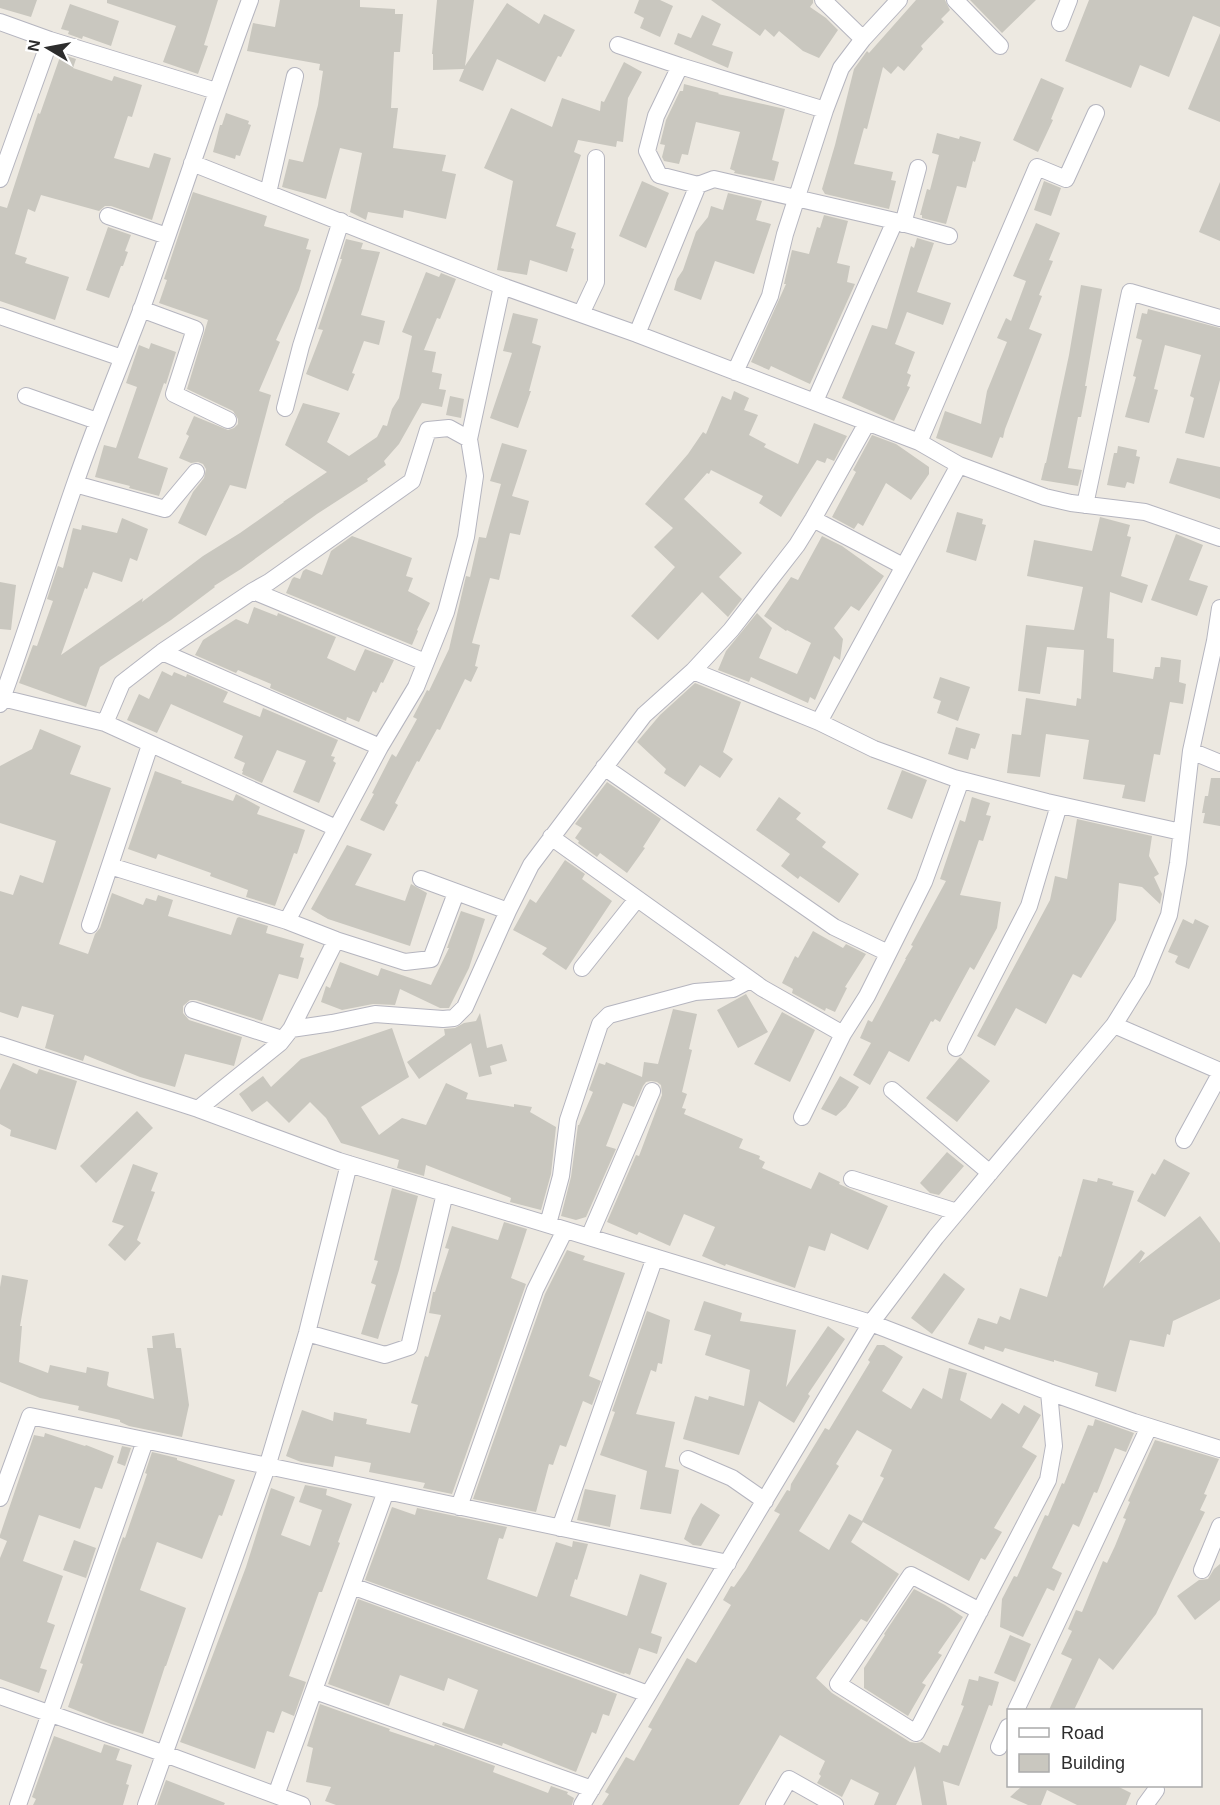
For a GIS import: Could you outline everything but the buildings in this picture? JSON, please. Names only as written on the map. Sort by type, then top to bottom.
[{"type":"street","points":[[250,0],[141,309],[97,421],[1,701],[105,723],[336,828]]},
{"type":"street","points":[[823,0],[863,39]]},
{"type":"street","points":[[735,372],[770,296],[785,234],[841,68],[863,39],[899,0]]},
{"type":"street","points":[[955,0],[1000,46]]},
{"type":"street","points":[[1060,23],[1069,0]]},
{"type":"street","points":[[0,22],[50,40],[216,91]]},
{"type":"street","points":[[0,179],[50,40]]},
{"type":"street","points":[[618,45],[825,110]]},
{"type":"street","points":[[680,66],[656,116],[647,151],[658,175],[698,185],[714,179],[949,236]]},
{"type":"street","points":[[268,193],[296,76]]},
{"type":"street","points":[[919,442],[1037,167],[1066,179],[1096,113]]},
{"type":"street","points":[[581,314],[596,282],[596,158]]},
{"type":"street","points":[[192,163],[502,286],[815,401],[919,442],[958,465],[1045,497],[1085,505],[1145,512],[1220,538]]},
{"type":"street","points":[[815,401],[899,223],[918,168]]},
{"type":"street","points":[[637,334],[698,185]]},
{"type":"street","points":[[108,216],[167,236]]},
{"type":"street","points":[[285,408],[341,221]]},
{"type":"street","points":[[287,921],[380,747],[416,687],[447,612],[466,537],[475,476],[469,439],[502,286]]},
{"type":"street","points":[[1085,505],[1130,292],[1220,318]]},
{"type":"street","points":[[141,309],[195,329],[174,394],[228,420]]},
{"type":"street","points":[[0,316],[122,358]]},
{"type":"street","points":[[26,396],[97,421]]},
{"type":"street","points":[[193,1010],[286,1034],[375,1014],[454,1018],[465,1007],[531,865],[644,715],[693,671],[731,630],[797,545],[867,423]]},
{"type":"street","points":[[105,723],[122,683],[162,652],[269,582],[412,481],[428,430],[449,428],[469,439]]},
{"type":"street","points":[[819,722],[958,465]]},
{"type":"street","points":[[75,484],[165,508],[196,472]]},
{"type":"street","points":[[813,519],[903,566]]},
{"type":"street","points":[[253,591],[425,662]]},
{"type":"street","points":[[582,1805],[871,1323],[957,1212],[1114,1025],[1142,980],[1169,915],[1191,751],[1220,608]]},
{"type":"street","points":[[162,652],[380,747]]},
{"type":"street","points":[[693,671],[819,722],[874,749],[961,780],[1181,832]]},
{"type":"street","points":[[90,925],[150,745]]},
{"type":"street","points":[[1191,751],[1220,763]]},
{"type":"street","points":[[604,767],[834,927],[888,953]]},
{"type":"street","points":[[802,1117],[843,1034],[867,996],[924,882],[961,780]]},
{"type":"street","points":[[956,1048],[1029,906],[1059,805]]},
{"type":"street","points":[[551,837],[750,980],[843,1034]]},
{"type":"street","points":[[110,866],[287,921],[336,940],[405,962],[431,959],[456,892]]},
{"type":"street","points":[[421,879],[508,911]]},
{"type":"street","points":[[582,968],[637,899]]},
{"type":"street","points":[[198,1109],[280,1043],[336,940]]},
{"type":"street","points":[[548,1224],[561,1176],[568,1120],[600,1024],[609,1015],[695,992],[732,989],[750,980]]},
{"type":"street","points":[[1114,1025],[1220,1072],[1184,1140]]},
{"type":"street","points":[[0,1045],[198,1109],[349,1164],[871,1323],[1049,1392],[1220,1449]]},
{"type":"street","points":[[892,1090],[990,1173]]},
{"type":"street","points":[[589,1237],[652,1091]]},
{"type":"street","points":[[146,1805],[267,1467],[307,1333],[349,1164]]},
{"type":"street","points":[[852,1179],[957,1212]]},
{"type":"street","points":[[307,1333],[384,1355],[409,1347],[445,1193]]},
{"type":"street","points":[[459,1507],[535,1290],[565,1230]]},
{"type":"street","points":[[560,1528],[655,1257]]},
{"type":"street","points":[[980,1611],[911,1575],[838,1684],[916,1733],[980,1611],[1048,1480],[1054,1446],[1049,1392]]},
{"type":"street","points":[[0,1498],[30,1416],[728,1563]]},
{"type":"street","points":[[1016,1709],[1149,1427]]},
{"type":"street","points":[[18,1805],[145,1441]]},
{"type":"street","points":[[688,1459],[732,1478],[765,1501]]},
{"type":"street","points":[[276,1795],[386,1491]]},
{"type":"street","points":[[1202,1570],[1220,1526]]},
{"type":"street","points":[[352,1586],[648,1694]]},
{"type":"street","points":[[315,1690],[592,1789]]},
{"type":"street","points":[[0,1696],[302,1805]]},
{"type":"street","points":[[999,1748],[1007,1729]]},
{"type":"street","points":[[774,1805],[789,1779],[835,1805]]},
{"type":"street","points":[[1145,1805],[1156,1790]]}]
